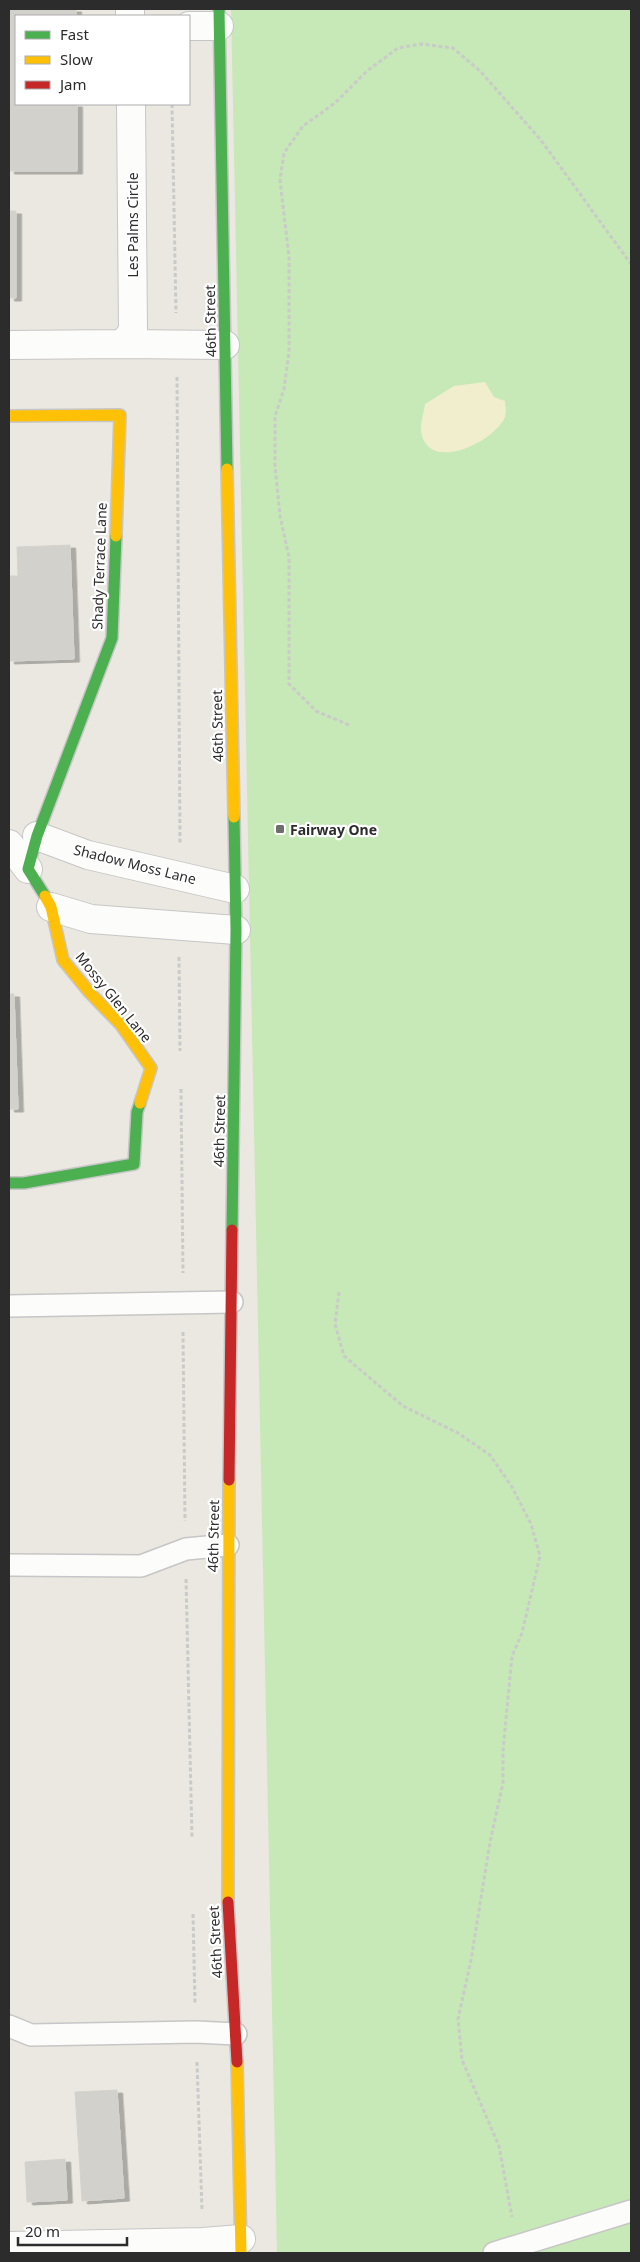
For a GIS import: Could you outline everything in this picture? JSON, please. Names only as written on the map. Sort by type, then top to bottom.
[{"type":"street","points":[[190,26],[219,17]]},
{"type":"street","name":"46th Street","points":[[219,17],[236,930],[228,1545],[227,1885],[236,2034],[241,2246]]},
{"type":"street","name":"Les Palms Circle","points":[[123,344],[133,331],[131,105]]},
{"type":"street","points":[[9,344],[225,345]]},
{"type":"street","name":"Shady Terrace Lane","points":[[9,416],[120,415],[112,638],[41,826]]},
{"type":"street","points":[[28,868],[41,826]]},
{"type":"street","name":"Shadow Moss Lane","points":[[41,826],[88,855],[235,890]]},
{"type":"street","points":[[9,844],[28,868]]},
{"type":"street","name":"Mossy Glen Lane","points":[[9,1183],[24,1183],[134,1164],[137,1112],[151,1068],[121,1025],[90,993],[64,960],[51,908],[28,868]]},
{"type":"street","points":[[51,908],[91,919],[236,930]]},
{"type":"street","points":[[9,2246],[203,2242],[241,2246]]},
{"type":"lane","points":[[9,1306],[232,1302]]},
{"type":"lane","points":[[9,1565],[141,1566],[186,1549],[228,1545]]},
{"type":"lane","points":[[9,2026],[31,2035],[196,2032],[236,2034]]},
{"type":"lane","points":[[494,2253],[631,2212]]},
{"type":"path","points":[[348,725],[316,711],[289,684],[289,557],[280,516],[275,466],[275,416],[284,389],[289,352],[289,257],[280,180],[284,153],[303,126],[335,103],[367,71],[398,48],[421,44],[453,48],[480,71],[540,139],[631,264]]},
{"type":"path","points":[[172,105],[176,344],[179,876]]},
{"type":"path","points":[[179,926],[180,1054]]},
{"type":"path","points":[[181,1084],[186,1549],[192,1845]]},
{"type":"path","points":[[339,1292],[335,1324],[344,1356],[403,1406],[458,1433],[490,1456],[512,1487],[531,1524],[540,1556],[522,1633],[512,1656],[503,1751],[503,1783],[490,1842],[471,1960],[458,2019],[462,2060],[499,2146],[512,2223],[520,2244]]},
{"type":"path","points":[[193,1904],[203,2242]]},
{"type":"green space","points":[[231,9],[631,9],[631,2253],[277,2253]]},
{"type":"sand","points":[[485,382],[494,397],[505,401],[506,415],[498,427],[488,436],[461,450],[435,451],[426,444],[421,431],[425,404],[454,386]]},
{"type":"building","points":[[9,9],[76,9],[76,15],[15,15],[15,105],[77,105],[77,171],[9,171]]},
{"type":"building","points":[[9,211],[16,211],[16,298],[9,298]]},
{"type":"building","points":[[70,545],[74,659],[9,661],[9,576],[18,576],[17,547]]},
{"type":"building","points":[[9,994],[14,994],[18,1109],[9,1109]]},
{"type":"building","points":[[117,2090],[124,2198],[82,2201],[75,2092]]},
{"type":"building","points":[[65,2159],[67,2200],[27,2202],[25,2162]]},
{"type":"traffic: fast","points":[[219,9],[227,469]]},
{"type":"traffic: fast","points":[[45,896],[28,869],[37,836],[112,638],[116,536]]},
{"type":"traffic: fast","points":[[232,1230],[236,930],[234,817]]},
{"type":"traffic: fast","points":[[9,1183],[24,1183],[134,1164],[137,1112],[140,1103]]},
{"type":"traffic: slow","points":[[9,416],[120,415],[116,536]]},
{"type":"traffic: slow","points":[[227,469],[234,817]]},
{"type":"traffic: slow","points":[[45,896],[51,907],[63,960],[90,993],[121,1025],[151,1068],[140,1103]]},
{"type":"traffic: slow","points":[[228,1902],[229,1480]]},
{"type":"traffic: slow","points":[[237,2062],[241,2253]]},
{"type":"traffic: jam","points":[[229,1480],[232,1230]]},
{"type":"traffic: jam","points":[[228,1902],[237,2062]]},
{"type":"place","name":"Fairway One","points":[[280,829]]}]
